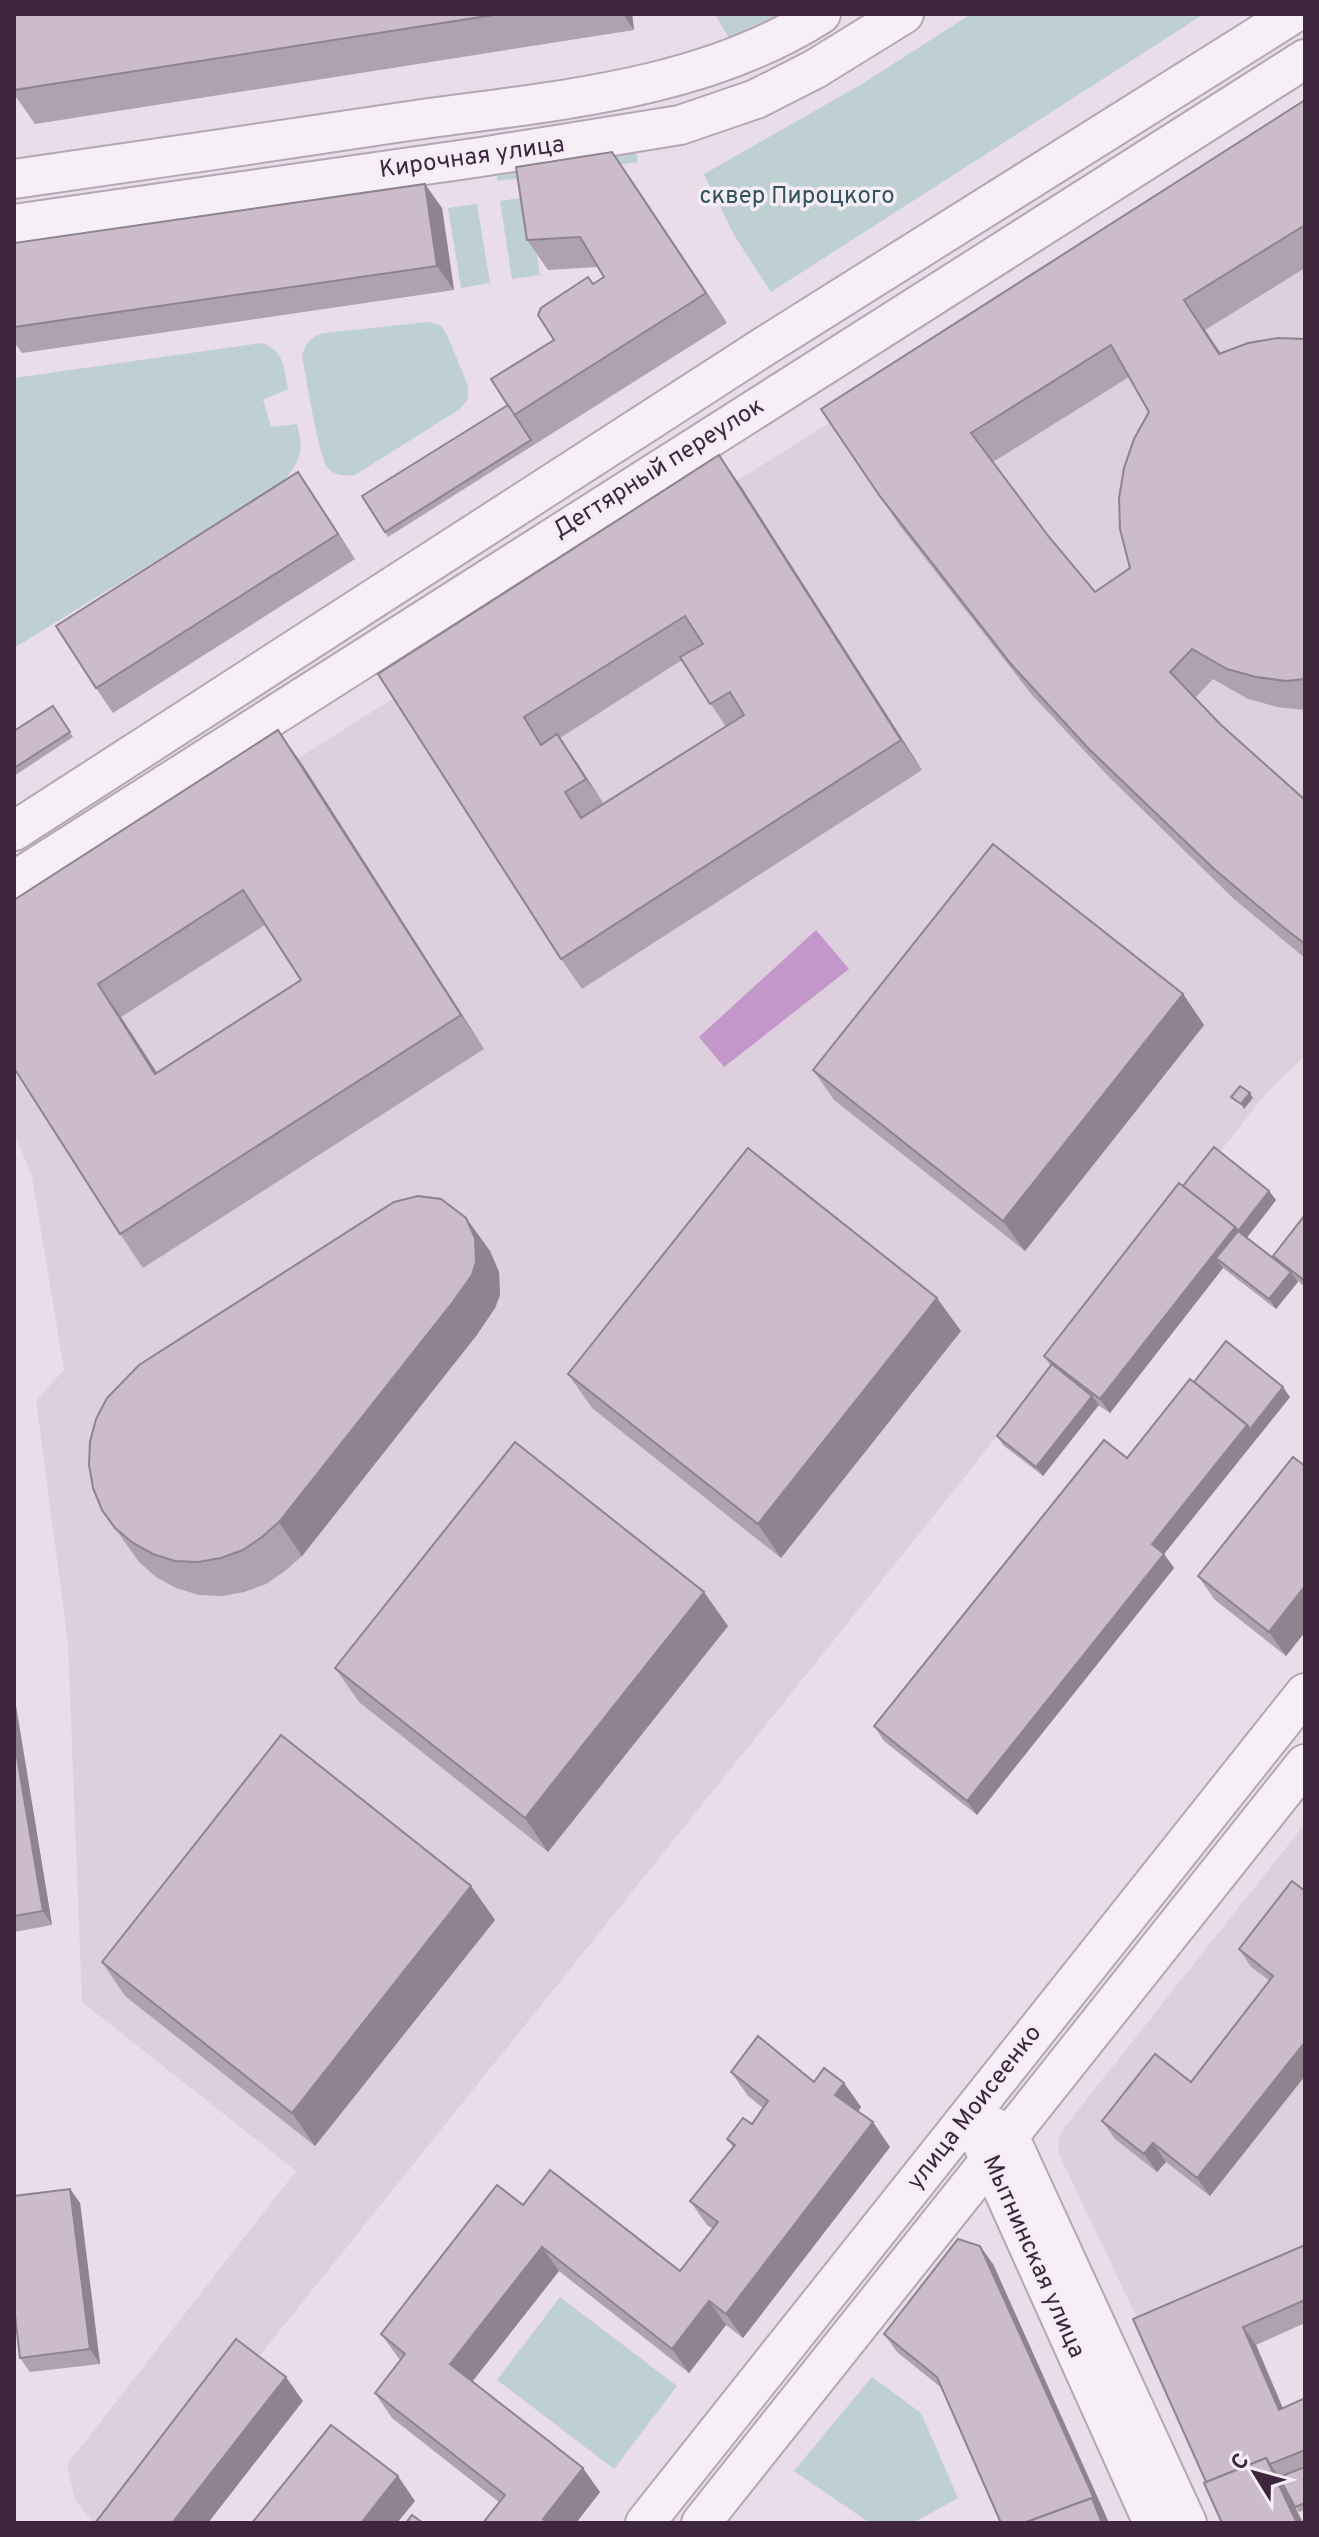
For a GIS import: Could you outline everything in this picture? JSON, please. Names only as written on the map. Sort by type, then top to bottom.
[{"type":"street","name":"Кирочная улица","points":[[14,179],[612,91],[736,58],[821,14]]},
{"type":"street","name":"Кирочная улица","points":[[14,224],[680,125],[756,99],[815,69],[904,14]]},
{"type":"street","name":"Дегтярный переулок","points":[[14,831],[768,344],[1293,14]]},
{"type":"street","name":"Дегтярный переулок","points":[[14,881],[1305,59]]},
{"type":"street","name":"улица Моисеенко","points":[[645,2523],[1305,1693]]},
{"type":"street","name":"улица Моисеенко","points":[[701,2523],[1305,1764]]},
{"type":"street","name":"Мытнинская улица","points":[[971,2112],[999,2149],[1187,2523]]},
{"type":"street","name":"Мытнинская улица","points":[[999,2149],[1153,2523]]},
{"type":"shaded area","points":[[1305,122],[1305,1056],[1267,1092],[968,1473],[253,2364],[132,2523],[94,2523],[75,2500],[67,2465],[296,2171],[82,2002],[68,1643],[36,1400],[64,1370],[32,1176],[14,1132],[14,938]]},
{"type":"shaded area","points":[[816,930],[849,969],[724,1067],[699,1037]]},
{"type":"shaded area","points":[[1305,1824],[1305,2269],[1146,2337],[1058,2152],[1059,2140],[1063,2129]]},
{"type":"green space","points":[[715,14],[783,14],[731,42]]},
{"type":"green space","name":"сквер Пироцкого","points":[[971,14],[1204,14],[771,292],[734,235],[704,174],[862,84]]},
{"type":"green space","points":[[636,152],[638,162],[498,181],[496,172]]},
{"type":"green space","points":[[528,197],[540,275],[512,279],[500,201]]},
{"type":"green space","points":[[477,204],[490,283],[461,288],[448,208]]},
{"type":"green space","points":[[429,322],[441,326],[447,335],[468,386],[468,399],[460,409],[355,475],[333,472],[323,458],[316,431],[302,357],[307,344],[323,333]]},
{"type":"green space","points":[[261,343],[279,355],[288,389],[263,400],[271,427],[297,424],[299,434],[299,456],[282,483],[14,648],[14,378]]},
{"type":"green space","points":[[560,2297],[677,2386],[614,2469],[497,2380]]},
{"type":"green space","points":[[872,2377],[921,2413],[958,2498],[913,2523],[870,2523],[794,2471]]},
{"type":"building","points":[[14,14],[500,14],[14,90]]},
{"type":"building","points":[[1305,100],[1305,225],[1184,300],[1219,354],[1248,343],[1278,338],[1305,339],[1305,679],[1286,681],[1256,677],[1227,669],[1192,649],[1170,672],[1220,724],[1305,800],[1305,944],[1213,868],[1088,748],[1011,664],[879,495],[821,409]],"holes":[[[1111,345],[1149,412],[1134,439],[1124,468],[1119,498],[1120,529],[1130,568],[1095,592],[1049,537],[971,433]]]},
{"type":"building","points":[[612,152],[706,293],[514,415],[491,379],[554,340],[538,315],[541,308],[588,277],[593,284],[604,277],[580,237],[527,240],[516,167]]},
{"type":"building","points":[[425,184],[437,266],[14,327],[14,243]]},
{"type":"building","points":[[508,405],[531,440],[385,532],[362,496]]},
{"type":"building","points":[[719,455],[901,740],[561,959],[378,674]],"holes":[[[685,616],[703,644],[680,657],[710,704],[730,692],[744,715],[581,818],[565,792],[586,779],[557,734],[541,745],[524,717]]]},
{"type":"building","points":[[298,472],[338,534],[96,688],[56,626]]},
{"type":"building","points":[[53,706],[70,732],[14,768],[14,731]]},
{"type":"building","points":[[278,730],[461,1015],[120,1234],[14,1068],[14,900]],"holes":[[[243,890],[301,980],[155,1074],[98,984]]]},
{"type":"building","points":[[993,844],[1183,994],[1003,1221],[813,1070]]},
{"type":"building","points":[[1240,1086],[1250,1093],[1241,1104],[1231,1097]]},
{"type":"building","points":[[1214,1147],[1269,1191],[1238,1231],[1183,1186]]},
{"type":"building","points":[[748,1148],[937,1298],[758,1524],[568,1374]]},
{"type":"building","points":[[1179,1183],[1235,1227],[1100,1399],[1044,1356]]},
{"type":"building","points":[[418,1196],[441,1199],[466,1218],[475,1238],[476,1262],[472,1275],[279,1522],[243,1550],[198,1562],[175,1561],[153,1554],[115,1528],[102,1510],[93,1488],[89,1465],[90,1442],[96,1419],[107,1398],[139,1365],[394,1202]]},
{"type":"building","points":[[1305,1215],[1305,1281],[1273,1256]]},
{"type":"building","points":[[1238,1231],[1291,1272],[1269,1299],[1216,1258]]},
{"type":"building","points":[[1226,1341],[1283,1387],[1250,1429],[1194,1382]]},
{"type":"building","points":[[1052,1364],[1092,1396],[1036,1467],[997,1436]]},
{"type":"building","points":[[1190,1379],[1247,1425],[1152,1544],[1164,1554],[967,1801],[874,1726],[1104,1440],[1127,1458]]},
{"type":"building","points":[[515,1442],[704,1592],[525,1818],[335,1668]]},
{"type":"building","points":[[1293,1457],[1305,1466],[1305,1586],[1269,1632],[1198,1576]]},
{"type":"building","points":[[281,1735],[471,1886],[292,2113],[102,1962]]},
{"type":"building","points":[[14,1739],[43,1911],[14,1916]]},
{"type":"building","points":[[1292,1881],[1305,1891],[1305,2042],[1197,2178],[1153,2143],[1144,2154],[1102,2121],[1155,2054],[1191,2082],[1273,1976],[1239,1949]]},
{"type":"building","points":[[758,2036],[814,2082],[824,2068],[844,2083],[835,2095],[873,2122],[726,2314],[709,2301],[672,2349],[542,2247],[450,2364],[583,2468],[543,2519],[548,2523],[483,2523],[505,2495],[375,2393],[405,2354],[381,2334],[497,2185],[523,2205],[550,2170],[680,2271],[718,2222],[690,2201],[735,2145],[727,2139],[743,2118],[752,2124],[768,2101],[731,2072]]},
{"type":"building","points":[[70,2189],[90,2349],[20,2358],[14,2307],[14,2196]]},
{"type":"building","points":[[958,2239],[980,2246],[1097,2505],[1092,2498],[1024,2523],[1001,2523],[937,2377],[884,2334]]},
{"type":"building","points":[[1305,2245],[1305,2300],[1243,2327],[1279,2410],[1305,2398],[1305,2450],[1270,2464],[1266,2458],[1206,2482],[1133,2319]]},
{"type":"building","points":[[236,2339],[286,2377],[172,2523],[96,2522]]},
{"type":"building","points":[[331,2425],[398,2476],[361,2523],[252,2523]]},
{"type":"building","points":[[1266,2458],[1297,2523],[1222,2523],[1204,2483]]},
{"type":"building","points":[[1305,2467],[1305,2503],[1295,2507],[1279,2477]]},
{"type":"building","points":[[1092,2498],[1102,2523],[1024,2523]]},
{"type":"building","points":[[412,2515],[423,2523],[406,2523]]}]
